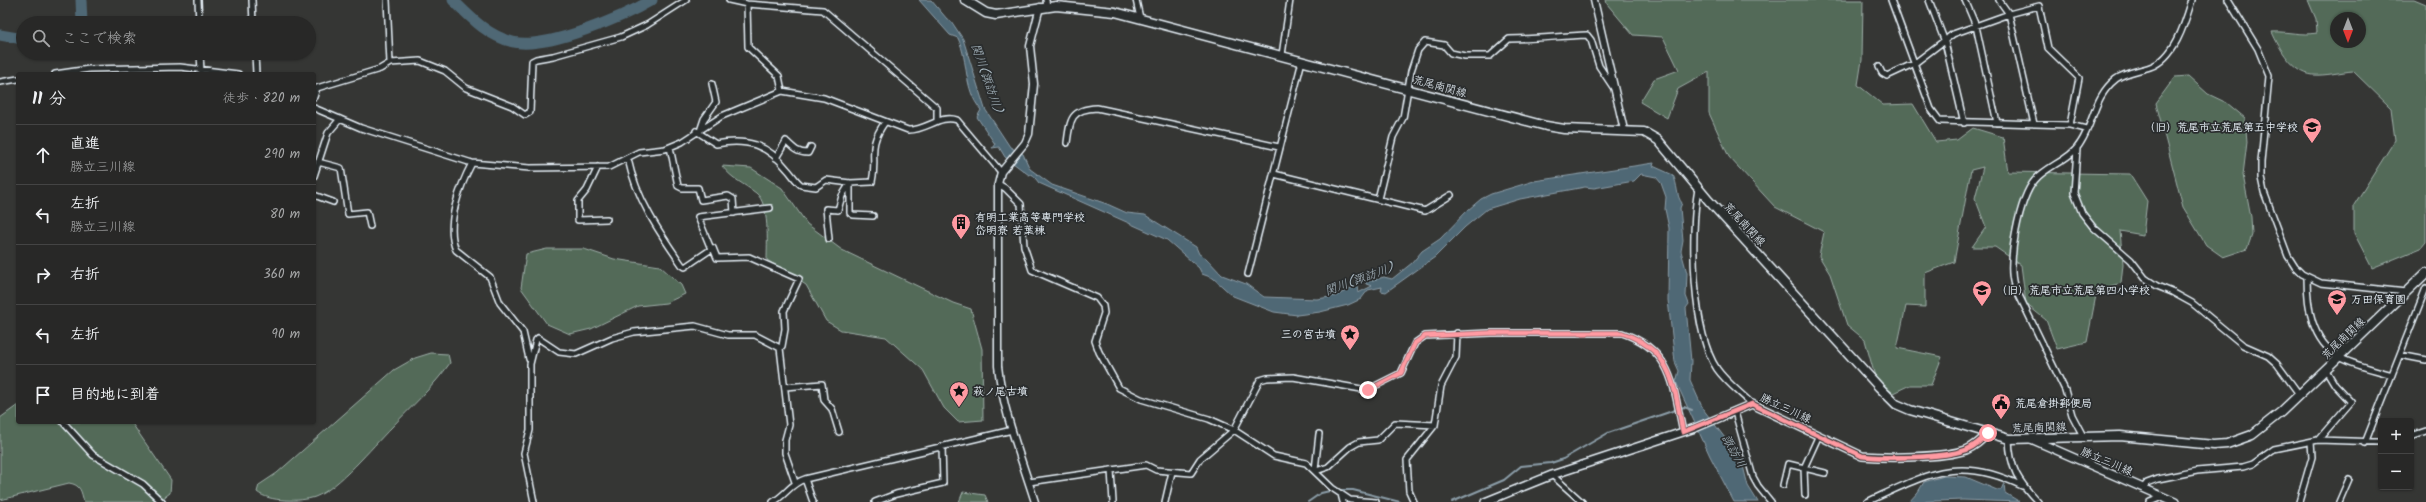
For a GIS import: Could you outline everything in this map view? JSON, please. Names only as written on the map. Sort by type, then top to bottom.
[{"type":"main road","name":"荒尾南関線","points":[[965,0],[986,13],[996,15],[1044,5],[1097,8],[1282,55],[1546,126],[1564,129],[1624,130],[1644,132],[1658,140],[1698,189],[1896,404],[2010,439],[2083,436],[2138,437],[2214,445],[2227,444],[2252,435],[2266,426],[2406,292],[2424,278]]},
{"type":"main road","name":"勝立三川線","points":[[1485,502],[1552,475],[1695,428],[1752,404],[1862,456],[1876,457],[1948,454],[1967,449],[1979,443],[1988,433]]},
{"type":"main road","name":"勝立三川線","points":[[2031,439],[2175,502]]},
{"type":"street","points":[[198,0],[199,16]]},
{"type":"street","points":[[252,0],[253,16]]},
{"type":"street","points":[[387,0],[390,63]]},
{"type":"street","points":[[316,91],[317,88],[380,69],[390,63],[420,61],[431,64],[466,88],[512,106],[525,115],[530,112],[532,61],[536,58],[553,56],[621,38],[647,25],[686,0]]},
{"type":"street","points":[[729,0],[747,4],[823,10],[937,108],[937,121]]},
{"type":"street","points":[[1136,0],[1140,18]]},
{"type":"street","points":[[1282,55],[1290,0]]},
{"type":"street","points":[[1594,0],[1624,130]]},
{"type":"street","points":[[1891,0],[1931,109],[1940,121],[1964,123],[2070,125],[2086,129]]},
{"type":"street","points":[[1929,0],[1946,42],[1964,123]]},
{"type":"street","points":[[1966,0],[1976,26],[1997,123]]},
{"type":"street","points":[[1999,0],[2009,14],[2034,124]]},
{"type":"street","points":[[2083,436],[2072,415],[2065,390],[2011,275],[2011,259],[2015,237],[2028,192],[2034,181],[2044,172],[2077,149],[2104,92],[2116,79],[2152,66],[2165,58],[2172,50],[2192,0]]},
{"type":"street","points":[[2228,0],[2258,49],[2269,76],[2261,162],[2261,178],[2264,192],[2288,256],[2295,267],[2307,277],[2321,282],[2406,292]]},
{"type":"street","points":[[747,4],[748,47],[779,76],[782,91]]},
{"type":"street","points":[[1035,502],[1004,406],[998,366],[998,184],[1003,170],[1025,143],[1029,134],[1033,95],[1030,46],[1044,5]]},
{"type":"street","points":[[1879,67],[1882,73],[1886,76],[1915,63],[1946,42],[1953,34],[2009,14],[2039,6],[2048,48],[2079,78],[2070,125]]},
{"type":"street","points":[[1378,199],[1393,137],[1403,118],[1407,88],[1418,50],[1426,42],[1444,45],[1451,53],[1465,56],[1490,56],[1509,39],[1540,39],[1545,36],[1564,38],[1587,35],[1591,40],[1599,66],[1613,87]]},
{"type":"street","points":[[200,60],[201,71]]},
{"type":"street","points":[[255,60],[256,72]]},
{"type":"street","points":[[1248,274],[1302,61]]},
{"type":"street","points":[[90,72],[180,67],[213,72]]},
{"type":"street","points":[[0,82],[16,79]]},
{"type":"street","points":[[699,130],[704,119],[716,102],[712,84]]},
{"type":"street","points":[[316,109],[361,128],[472,163],[525,167],[609,167],[638,152],[670,147],[682,142],[722,116],[782,91],[824,98],[908,130],[917,131],[937,121],[951,118],[957,120],[1003,170]]},
{"type":"street","points":[[1067,143],[1070,123],[1076,113],[1087,109],[1097,108],[1279,147]]},
{"type":"street","points":[[316,169],[328,132],[340,119]]},
{"type":"street","points":[[699,130],[716,144],[728,142],[755,143],[768,150],[801,185],[816,187],[826,180],[850,183],[872,182],[873,145],[876,134],[885,122]]},
{"type":"street","points":[[776,158],[786,141],[794,150],[802,153],[808,153],[811,147]]},
{"type":"street","points":[[670,147],[678,186],[682,188],[698,188],[700,200],[728,196],[733,199],[734,213]]},
{"type":"street","points":[[2077,149],[2074,193],[2082,214],[2093,227],[2131,260],[2145,278],[2157,286],[2192,303],[2243,345],[2268,356],[2277,364],[2299,394]]},
{"type":"street","points":[[628,158],[632,178],[636,182],[647,212],[682,265],[685,268],[711,249]]},
{"type":"street","points":[[318,162],[341,168],[348,214],[367,212],[370,226]]},
{"type":"street","points":[[472,163],[461,183],[453,221],[454,245],[456,250],[490,277],[500,303],[523,332],[530,364]]},
{"type":"street","points":[[598,167],[587,190],[578,201],[578,220],[607,218]]},
{"type":"street","points":[[1274,174],[1425,210],[1452,195]]},
{"type":"street","points":[[850,183],[850,213],[853,216],[873,216]]},
{"type":"street","points":[[829,239],[826,209],[838,210],[842,196],[850,183]]},
{"type":"street","points":[[998,184],[1021,204],[1024,246],[1032,270],[1097,298],[1103,306],[1103,320],[1095,341],[1099,352],[1119,388],[1141,399],[1209,419],[1234,430],[1274,456],[1306,463],[1316,470],[1332,488],[1350,500],[1376,502]]},
{"type":"street","points":[[1698,189],[1695,209],[1695,276],[1704,340],[1717,369],[1752,404]]},
{"type":"street","points":[[316,196],[333,202]]},
{"type":"street","points":[[770,208],[698,218],[711,249],[713,248],[717,258],[749,257],[799,279],[784,311],[785,329],[782,346],[780,348],[789,425],[785,440],[785,453],[795,482]]},
{"type":"street","points":[[2307,277],[2307,299],[2316,331],[2322,342],[2339,357],[2392,375]]},
{"type":"street","points":[[2365,442],[2426,288]]},
{"type":"street","points":[[534,502],[524,453],[530,430],[530,364],[533,348],[538,338],[559,352],[576,354],[612,338],[634,332],[695,326],[728,335],[755,335],[780,348]]},
{"type":"street","points":[[1414,502],[1408,486],[1407,460],[1435,425],[1441,386],[1456,357],[1457,333]]},
{"type":"street","points":[[1029,482],[1082,476],[1111,470],[1146,466],[1156,470],[1191,473],[1200,459],[1234,430],[1260,380],[1268,378],[1293,377],[1368,390],[1401,373],[1415,343],[1421,338],[1425,336],[1457,333],[1622,333],[1635,337],[1661,358],[1668,368],[1683,432]]},
{"type":"street","points":[[2400,355],[2426,360]]},
{"type":"street","points":[[2318,440],[2351,402],[2335,385],[2326,370]]},
{"type":"street","points":[[785,387],[822,384],[824,400],[832,409],[839,432]]},
{"type":"street","points":[[1735,412],[1753,476],[1758,486],[1771,502]]},
{"type":"street","points":[[1316,470],[1328,467],[1350,447],[1359,442],[1378,440],[1395,422],[1435,425]]},
{"type":"street","points":[[65,424],[93,455],[143,484],[162,502]]},
{"type":"street","points":[[773,502],[784,496],[795,482],[1012,430]]},
{"type":"street","points":[[2414,435],[2426,431]]},
{"type":"street","points":[[1316,470],[1320,434]]},
{"type":"street","points":[[1805,495],[1804,468],[1819,435]]},
{"type":"street","points":[[2010,439],[2010,460],[2022,486]]},
{"type":"street","points":[[2143,488],[2147,483],[2158,479],[2197,470],[2243,467],[2253,464],[2274,449],[2318,440],[2378,442]]},
{"type":"street","points":[[2299,502],[2312,457],[2311,442]]},
{"type":"street","points":[[875,502],[943,483],[942,446]]},
{"type":"street","points":[[1783,485],[1788,464],[1825,473]]},
{"type":"street","points":[[1111,470],[1113,502]]},
{"type":"street","points":[[1866,502],[1931,473],[1944,470],[1980,470],[2002,476],[2022,486],[2038,502]]},
{"type":"street","points":[[1165,502],[1172,472]]},
{"type":"street","points":[[1552,475],[1582,502]]},
{"type":"street","points":[[805,479],[813,502]]},
{"type":"street","points":[[2339,502],[2349,479]]},
{"type":"street","points":[[1341,494],[1343,502]]},
{"type":"street","points":[[2150,502],[2162,496]]},
{"type":"green space","points":[[1606,0],[1863,0],[1862,60],[1858,85],[1883,105],[1913,104],[1936,142],[1957,140],[1973,128],[2003,137],[2008,172],[2130,174],[2147,201],[2143,235],[2120,231],[2123,264],[2121,283],[2097,290],[2087,342],[2057,349],[2046,320],[2026,304],[2021,265],[1995,247],[1972,247],[1986,227],[1975,198],[1983,167],[1971,170],[1954,262],[1925,273],[1925,307],[1906,306],[1897,348],[1942,357],[1931,385],[1910,385],[1893,393],[1876,380],[1865,340],[1847,325],[1830,274],[1819,256],[1824,232],[1775,207],[1729,157],[1709,113],[1709,72],[1678,89],[1667,118],[1640,102],[1654,79],[1679,70],[1663,37],[1633,35],[1607,4]]},
{"type":"green space","points":[[2308,0],[2414,0],[2426,5],[2426,242],[2421,248],[2372,268],[2354,233],[2354,205],[2395,140],[2391,108],[2353,71],[2313,75],[2299,70],[2283,52],[2272,32],[2305,34],[2317,33],[2316,19]]},
{"type":"green space","points":[[2188,76],[2208,94],[2227,103],[2245,118],[2247,142],[2243,175],[2251,217],[2252,235],[2247,249],[2223,257],[2206,245],[2183,207],[2156,103],[2175,77]]},
{"type":"green space","points":[[722,166],[751,168],[782,188],[807,224],[842,250],[953,303],[971,309],[982,349],[983,420],[958,422],[944,408],[923,370],[886,337],[841,330],[826,321],[806,285],[767,260],[767,225],[764,206],[756,193],[730,175]]},
{"type":"green space","points":[[547,249],[584,249],[614,259],[660,266],[681,285],[685,294],[666,303],[638,306],[591,329],[570,334],[547,324],[521,288],[526,254]]},
{"type":"green space","points":[[431,353],[448,354],[450,363],[422,396],[355,466],[334,485],[315,497],[301,500],[269,498],[257,492],[259,485],[277,473],[394,370],[415,358]]},
{"type":"green space","points":[[16,406],[16,424],[132,424],[171,480],[170,493],[158,502],[84,502],[78,487],[69,483],[0,500],[0,418]]},
{"type":"green space","points":[[963,492],[985,495],[988,502],[959,502]]},
{"type":"water","name":"諏訪川","points":[[919,0],[931,0],[947,19],[951,21],[963,39],[985,109],[1010,147],[1023,154],[1030,169],[1052,185],[1107,204],[1127,213],[1145,215],[1196,247],[1199,254],[1206,258],[1222,275],[1246,284],[1264,297],[1317,299],[1336,296],[1357,285],[1358,293],[1372,286],[1366,284],[1366,282],[1384,277],[1392,279],[1412,263],[1422,251],[1440,239],[1468,210],[1481,199],[1491,194],[1534,181],[1654,163],[1653,166],[1673,175],[1682,203],[1680,208],[1683,240],[1681,251],[1687,273],[1686,296],[1689,304],[1686,308],[1691,361],[1690,380],[1703,409],[1734,450],[1736,450],[1738,446],[1748,486],[1758,502],[1734,502],[1710,456],[1676,382],[1679,371],[1675,362],[1668,300],[1669,228],[1665,209],[1666,197],[1661,183],[1656,177],[1641,174],[1634,181],[1594,188],[1585,187],[1520,199],[1487,209],[1465,227],[1435,257],[1386,292],[1381,291],[1382,287],[1368,290],[1361,299],[1348,305],[1320,312],[1297,315],[1274,312],[1233,296],[1213,278],[1202,274],[1199,268],[1167,240],[1039,183],[1032,174],[1029,175],[1005,157],[999,147],[992,148],[995,144],[977,117],[981,110],[971,93],[964,57],[958,38],[950,35]]},
{"type":"water","points":[[1944,476],[1966,477],[1997,490],[2001,490],[2004,483],[2005,493],[2020,502],[1963,500],[1909,502],[1924,482]]},
{"type":"waterway","name":"関川(諏訪川)","points":[[81,0],[82,16]]},
{"type":"waterway","name":"関川(諏訪川)","points":[[453,0],[480,26],[488,31],[513,42],[527,43],[564,37],[604,23],[652,0]]},
{"type":"waterway","name":"関川(諏訪川)","points":[[0,35],[16,38]]},
{"type":"waterway","points":[[1452,502],[1504,480],[1521,466],[1551,463],[1563,459],[1608,433],[1684,407],[1692,410]]},
{"type":"waterway","points":[[1308,502],[1321,493],[1334,490]]},
{"type":"waterway","points":[[1338,490],[1353,490],[1400,502]]},
{"type":"place","name":"（旧）荒尾市立荒尾第五中学校","points":[[2312,144]]},
{"type":"place","name":"有明工業高等専門学校 岱明寮 若葉棟","points":[[961,240]]},
{"type":"place","name":"（旧）荒尾市立荒尾第四小学校","points":[[1982,307]]},
{"type":"place","name":"万田保育園","points":[[2337,316]]},
{"type":"place","name":"三の宮古墳","points":[[1350,351]]},
{"type":"place","name":"萩ノ尾古墳","points":[[959,408]]},
{"type":"place","name":"荒尾倉掛郵便局","points":[[2001,420]]},
{"type":"route","points":[[1368,390],[1401,373],[1406,366],[1415,343],[1425,336],[1457,333],[1622,333],[1635,337],[1649,347],[1661,358],[1668,368],[1683,432],[1752,404],[1862,456],[1876,457],[1948,454],[1967,449],[1979,443],[1988,433]]}]
